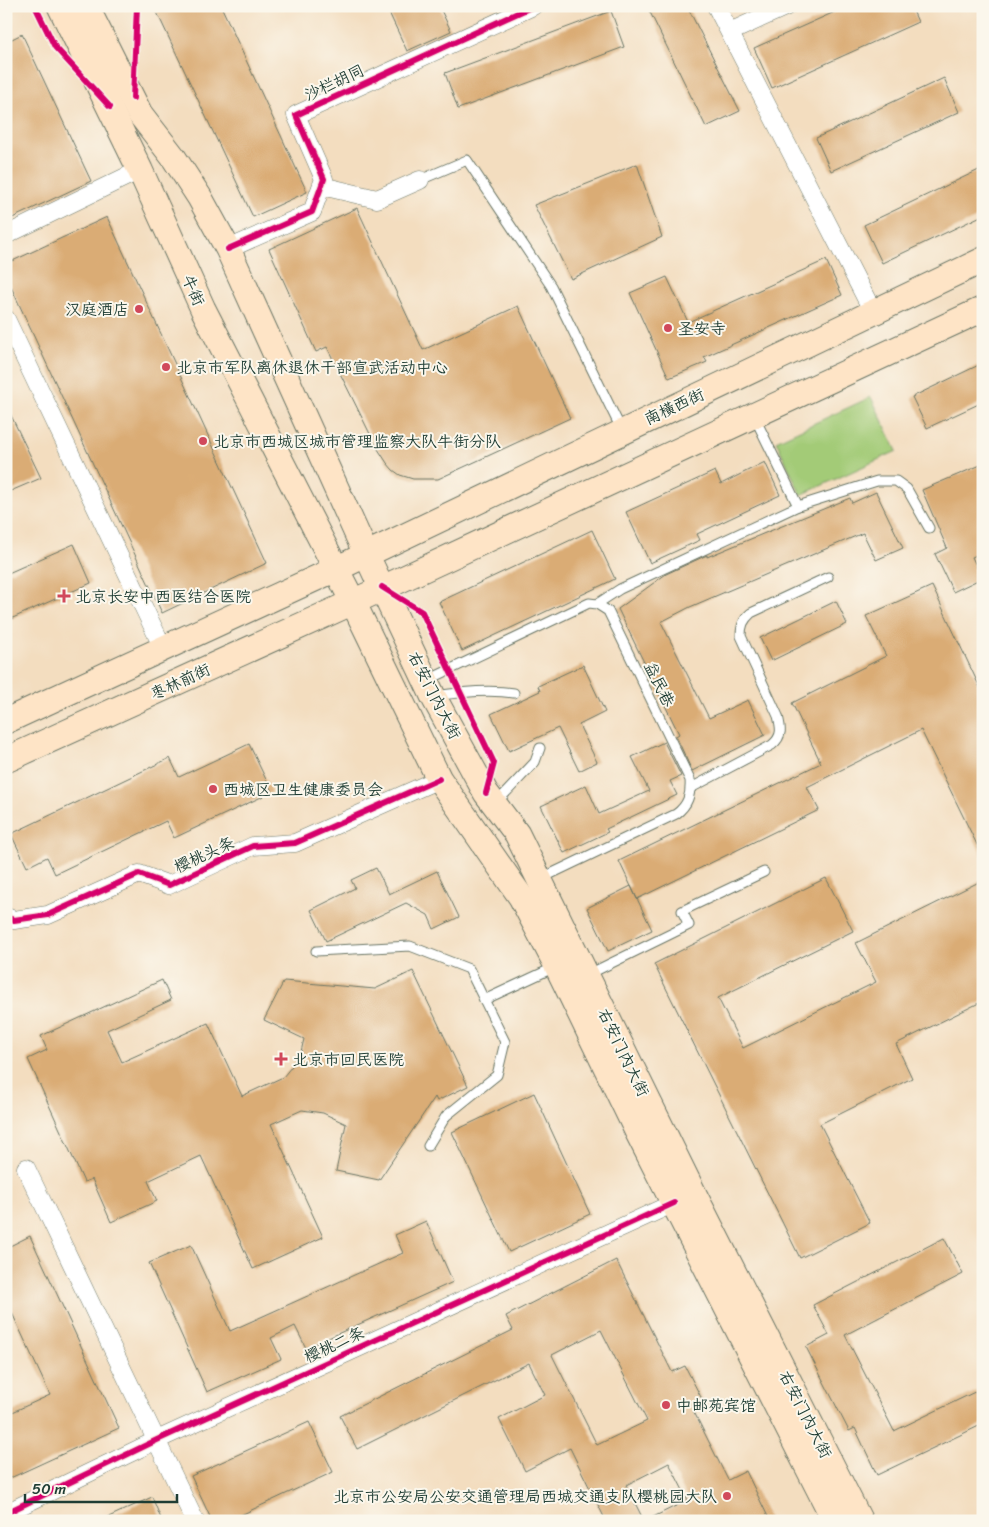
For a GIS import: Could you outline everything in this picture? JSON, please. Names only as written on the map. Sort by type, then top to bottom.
[{"type":"main road","name":"牛街","points":[[60,6],[140,170],[203,308],[353,602]]},
{"type":"main road","points":[[86,6],[140,114],[174,158],[200,198],[228,250],[366,554]]},
{"type":"main road","name":"南横西街","points":[[336,569],[983,260]]},
{"type":"main road","points":[[382,587],[983,309]]},
{"type":"main road","name":"右安门内大街","points":[[366,554],[430,689],[486,793],[518,834],[586,975],[684,1199]]},
{"type":"main road","points":[[6,720],[336,569]]},
{"type":"main road","name":"枣林前街","points":[[6,760],[353,602],[382,587]]},
{"type":"main road","name":"右安门内大街","points":[[353,602],[439,778],[521,897],[684,1199],[848,1519]]},
{"type":"street","points":[[506,12],[533,6]]},
{"type":"street","points":[[716,6],[873,312]]},
{"type":"street","points":[[730,32],[787,6]]},
{"type":"street","name":"沙栏胡同","points":[[322,186],[324,179],[296,115],[506,12]]},
{"type":"street","points":[[6,234],[140,170]]},
{"type":"street","points":[[228,250],[312,212],[322,186],[377,200],[420,180]]},
{"type":"street","points":[[6,319],[163,648]]},
{"type":"street","name":"樱桃头条","points":[[6,917],[14,920],[48,915],[139,874],[169,885],[254,846],[295,843],[439,778]]},
{"type":"street","points":[[26,1168],[195,1521]]},
{"type":"street","name":"樱桃二条","points":[[6,1513],[157,1440],[684,1199]]},
{"type":"lane","points":[[420,180],[467,160],[551,286],[622,431]]},
{"type":"lane","points":[[754,416],[798,506]]},
{"type":"lane","points":[[430,689],[589,603],[598,604],[620,589],[798,506],[877,481],[896,481],[907,489],[929,528]]},
{"type":"lane","points":[[540,879],[676,814],[684,808],[689,799],[690,788],[779,740],[781,730],[778,716],[741,636],[741,629],[744,620],[751,613],[828,577]]},
{"type":"lane","name":"益民巷","points":[[598,604],[608,611],[690,780],[690,788]]},
{"type":"lane","points":[[430,689],[459,692],[498,691],[514,693]]},
{"type":"lane","points":[[495,804],[535,762],[540,748]]},
{"type":"lane","points":[[586,975],[689,925],[682,911],[764,872]]},
{"type":"lane","points":[[316,951],[410,946],[469,969],[505,1042],[497,1075],[446,1116],[428,1146]]},
{"type":"lane","points":[[484,1000],[557,966]]},
{"type":"green space","points":[[871,397],[897,451],[801,495],[776,441]]},
{"type":"building","points":[[154,6],[221,6],[307,192],[253,217]]},
{"type":"building","points":[[386,6],[439,6],[451,31],[407,51]]},
{"type":"building","points":[[647,6],[687,6],[740,111],[706,127]]},
{"type":"building","points":[[848,6],[911,6],[918,22],[772,88],[754,48]]},
{"type":"building","points":[[611,11],[624,47],[458,109],[445,73]]},
{"type":"building","points":[[22,34],[91,181],[6,221],[6,42]]},
{"type":"building","points":[[944,78],[959,112],[831,171],[816,138]]},
{"type":"building","points":[[637,164],[662,237],[571,279],[534,205]]},
{"type":"building","points":[[983,168],[983,215],[882,263],[864,225]]},
{"type":"building","points":[[357,208],[423,350],[518,306],[570,418],[438,479],[413,479],[400,475],[393,470],[376,446],[327,347],[316,352],[269,249]]},
{"type":"building","points":[[107,217],[267,563],[162,613],[6,276],[6,264]]},
{"type":"building","points":[[826,260],[842,295],[704,357],[707,362],[669,378],[630,293],[667,277],[688,322]]},
{"type":"building","points":[[983,363],[983,402],[927,428],[912,397]]},
{"type":"building","points":[[6,405],[41,478],[6,493]]},
{"type":"building","points":[[765,462],[780,495],[697,534],[700,540],[650,563],[626,512],[715,471],[721,484]]},
{"type":"building","points":[[983,464],[983,552],[972,557],[982,578],[953,592],[935,554],[947,548],[922,490]]},
{"type":"building","points":[[876,492],[903,548],[876,560],[863,533],[690,607],[661,622],[709,718],[748,700],[765,735],[692,771],[676,736],[679,734],[618,609],[666,574],[707,555],[707,557],[850,498],[852,503]]},
{"type":"building","points":[[592,530],[615,579],[462,651],[439,602]]},
{"type":"building","points":[[74,544],[91,583],[6,621],[6,574]]},
{"type":"building","points":[[932,586],[983,694],[983,857],[921,730],[807,787],[819,810],[637,899],[619,861],[821,763],[792,703],[886,656],[866,616]]},
{"type":"building","points":[[836,601],[847,624],[771,661],[760,638]]},
{"type":"building","points":[[583,665],[605,712],[579,725],[597,762],[579,771],[558,728],[509,751],[491,714],[540,691],[538,686]]},
{"type":"building","points":[[664,742],[681,776],[670,781],[677,795],[606,829],[608,832],[564,853],[541,806],[586,785],[599,814],[649,791],[632,757]]},
{"type":"building","points":[[249,744],[272,792],[174,838],[166,821],[55,874],[47,857],[27,867],[11,834],[170,758],[179,777]]},
{"type":"building","points":[[376,868],[389,894],[437,871],[459,917],[434,929],[428,915],[406,903],[326,941],[311,910],[355,888],[351,880]]},
{"type":"building","points":[[826,878],[853,931],[718,998],[743,1048],[876,982],[856,943],[983,880],[983,1001],[896,1044],[912,1078],[820,1124],[870,1223],[800,1258],[654,964]]},
{"type":"building","points":[[631,886],[652,930],[608,951],[587,908]]},
{"type":"building","points":[[413,971],[468,1086],[437,1101],[435,1097],[379,1180],[336,1171],[346,1124],[323,1113],[302,1110],[271,1124],[323,1237],[253,1269],[201,1156],[148,1181],[157,1201],[111,1222],[92,1179],[84,1182],[28,1059],[47,1050],[41,1036],[162,980],[171,1000],[107,1030],[122,1062],[208,1023],[242,1096],[283,1077],[300,1056],[304,1039],[264,1020],[284,981],[375,989]]},
{"type":"building","points":[[534,1093],[590,1214],[509,1252],[452,1132]]},
{"type":"building","points":[[426,1221],[453,1282],[306,1348],[295,1326],[271,1338],[281,1359],[207,1392],[149,1263],[191,1245],[230,1331],[403,1253],[395,1235]]},
{"type":"building","points":[[30,1236],[119,1428],[6,1480],[6,1415],[50,1395],[6,1300],[6,1248]]},
{"type":"building","points":[[944,1238],[963,1274],[845,1335],[894,1431],[983,1388],[983,1424],[877,1475],[855,1428],[849,1431],[806,1347],[829,1335],[813,1305]]},
{"type":"building","points":[[616,1260],[672,1372],[685,1366],[705,1405],[693,1410],[728,1480],[746,1471],[770,1521],[645,1521],[688,1500],[669,1463],[626,1485],[644,1521],[606,1521],[570,1448],[525,1471],[499,1419],[545,1395],[529,1363],[357,1449],[340,1416],[513,1330],[506,1316]],"holes":[[[601,1330],[647,1421],[597,1445],[552,1355]]]},
{"type":"building","points":[[309,1422],[333,1472],[228,1521],[212,1521],[191,1476]]},
{"type":"building","points":[[152,1497],[162,1521],[100,1521]]},
{"type":"cycle path","points":[[35,6],[55,47],[110,107]]},
{"type":"cycle path","points":[[133,98],[137,6]]},
{"type":"cycle path","points":[[228,249],[312,212],[324,179],[296,115],[533,6]]},
{"type":"cycle path","points":[[382,587],[422,612],[494,763],[486,793]]},
{"type":"cycle path","points":[[6,917],[14,920],[48,915],[139,874],[169,885],[253,846],[295,843],[439,779]]},
{"type":"cycle path","points":[[6,1513],[157,1440],[674,1203]]},
{"type":"place","name":"汉庭酒店","points":[[139,309]]},
{"type":"place","name":"圣安寺","points":[[668,328]]},
{"type":"place","name":"北京市军队离休退休干部宣武活动中心","points":[[166,367]]},
{"type":"place","name":"北京市西城区城市管理监察大队牛街分队","points":[[203,441]]},
{"type":"place","name":"北京长安中西医结合医院","points":[[64,596]]},
{"type":"place","name":"西城区卫生健康委员会","points":[[213,789]]},
{"type":"place","name":"北京市回民医院","points":[[281,1059]]},
{"type":"place","name":"中邮苑宾馆","points":[[666,1405]]},
{"type":"place","name":"北京市公安局公安交通管理局西城交通支队樱桃园大队","points":[[727,1496]]}]
